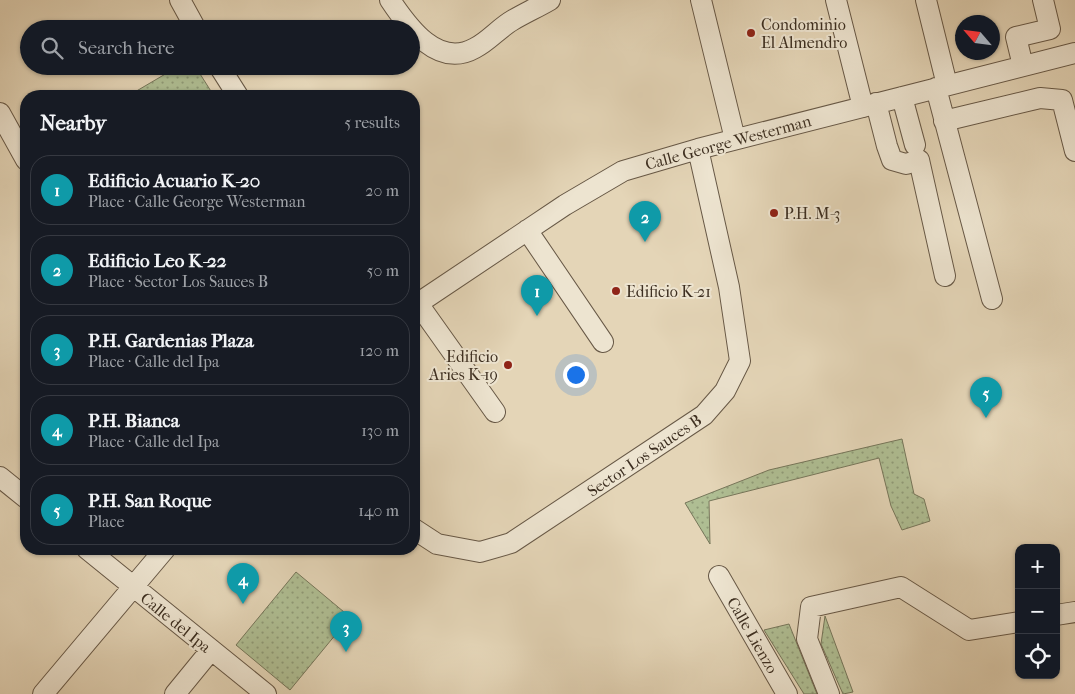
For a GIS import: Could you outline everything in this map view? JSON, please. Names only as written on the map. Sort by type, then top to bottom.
[{"type":"street","points":[[180,0],[191,20]]},
{"type":"street","points":[[390,0],[404,20]]},
{"type":"street","points":[[420,36],[430,46],[454,55],[474,49],[512,21],[550,0]]},
{"type":"street","points":[[701,0],[735,140]]},
{"type":"street","points":[[836,0],[870,105],[892,160],[906,164],[919,160],[945,276]]},
{"type":"street","points":[[926,0],[941,87],[944,120],[992,299]]},
{"type":"street","points":[[1023,66],[1016,37],[1050,29],[1043,0]]},
{"type":"street","name":"Calle George Westerman","points":[[420,299],[623,171],[698,149],[1075,54]]},
{"type":"street","points":[[225,75],[234,90]]},
{"type":"street","points":[[902,97],[915,145]]},
{"type":"street","points":[[944,120],[1040,98],[1062,100],[1075,150]]},
{"type":"street","points":[[0,113],[20,149]]},
{"type":"street","name":"Sector Los Sauces B","points":[[420,533],[436,544],[480,552],[511,544],[704,415],[725,391],[740,361],[729,287],[698,149]]},
{"type":"street","points":[[527,230],[603,342]]},
{"type":"street","points":[[420,309],[495,412]]},
{"type":"street","points":[[0,476],[20,493]]},
{"type":"street","name":"Calle del Ipa","points":[[94,555],[266,694]]},
{"type":"street","points":[[43,694],[160,555]]},
{"type":"street","name":"Calle Lienzo","points":[[719,576],[787,694]]},
{"type":"street","points":[[830,694],[807,639],[811,607],[901,587],[969,630],[1015,623]]},
{"type":"street","points":[[1060,614],[1075,612]]},
{"type":"street","points":[[175,694],[211,650]]},
{"type":"green space","points":[[164,75],[201,75],[210,90],[138,90]]},
{"type":"green space","points":[[902,439],[914,494],[924,499],[930,521],[902,530],[891,506],[879,458],[709,501],[710,544],[685,503],[769,470]]},
{"type":"green space","points":[[296,572],[350,617],[290,690],[236,645]]},
{"type":"green space","points":[[825,616],[853,692],[843,694],[821,644]]},
{"type":"green space","points":[[789,624],[817,694],[804,694],[764,630]]},
{"type":"place","name":"Condominio El Almendro","points":[[751,33]]},
{"type":"place","name":"P.H. M-3","points":[[774,213]]},
{"type":"place","name":"Edificio Leo K-22","points":[[645,242]]},
{"type":"place","name":"Edificio K-21","points":[[616,291]]},
{"type":"place","name":"Edificio Acuario K-20","points":[[537,316]]},
{"type":"place","name":"Edificio Aries K-19","points":[[508,365]]},
{"type":"place","name":"P.H. San Roque","points":[[986,418]]},
{"type":"place","name":"P.H. Bianca","points":[[243,604]]},
{"type":"place","name":"P.H. Gardenias Plaza","points":[[346,652]]}]
